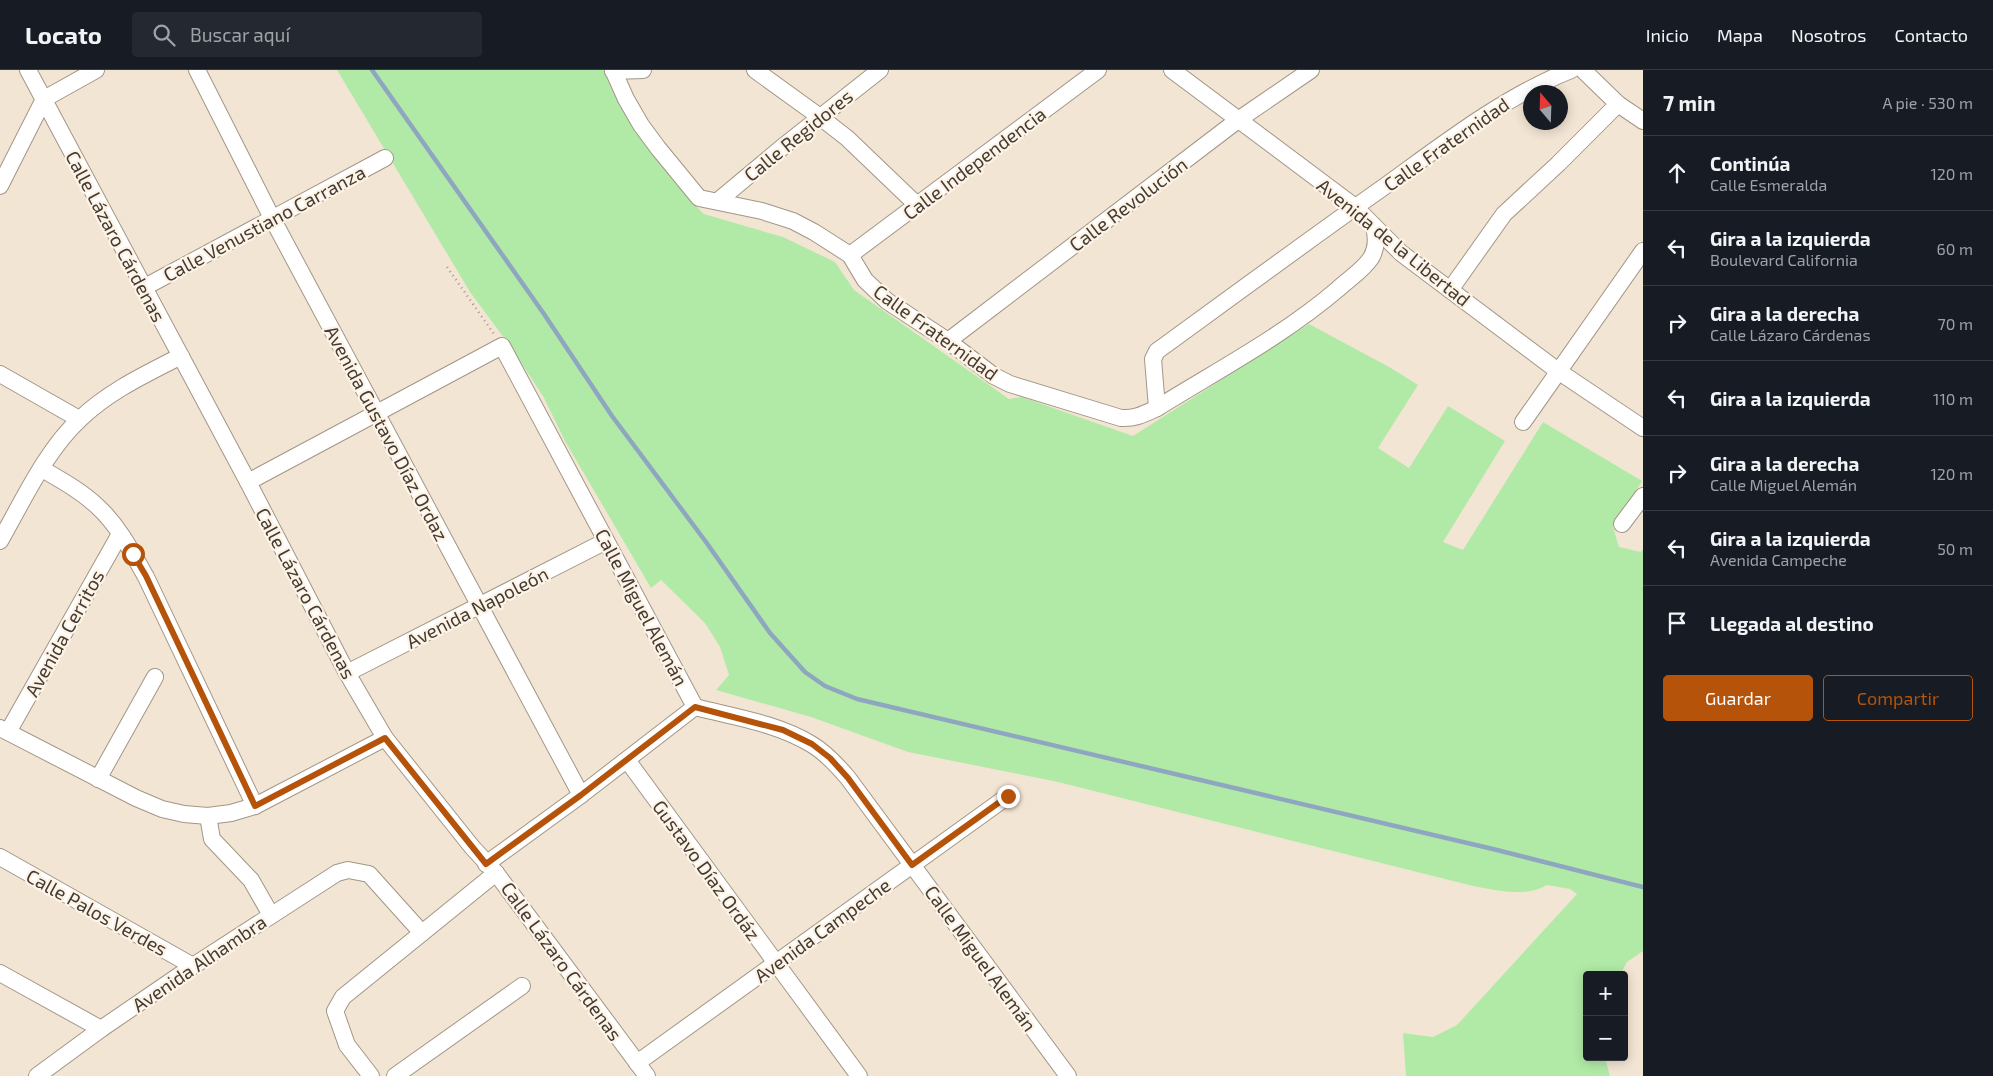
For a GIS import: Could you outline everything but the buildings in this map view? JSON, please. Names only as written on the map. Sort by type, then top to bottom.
[{"type":"street","name":"Calle Lázaro Cárdenas","points":[[28,70],[248,482],[347,673],[385,738],[491,868],[642,1070]]},
{"type":"street","points":[[0,186],[44,100],[96,70]]},
{"type":"street","name":"Avenida Gustavo Díaz Ordaz","points":[[197,70],[272,218],[581,795]]},
{"type":"street","points":[[613,71],[643,70]]},
{"type":"street","points":[[755,70],[820,116],[917,205]]},
{"type":"street","name":"Calle Regidores","points":[[718,201],[820,116],[880,70]]},
{"type":"street","name":"Calle Independencia","points":[[850,255],[1098,70]]},
{"type":"street","name":"Avenida de la Libertad","points":[[1172,70],[1355,207],[1400,253],[1558,371],[1643,428]]},
{"type":"street","name":"Calle Revolución","points":[[948,341],[1238,120],[1312,70]]},
{"type":"street","name":"Calle Fraternidad","points":[[1157,408],[1152,367],[1157,351],[1448,140],[1515,96],[1571,70]]},
{"type":"street","points":[[1583,70],[1618,104],[1643,121]]},
{"type":"street","name":"Calle Fraternidad","points":[[613,71],[641,125],[666,159],[699,198],[762,211],[793,221],[850,255],[864,280],[874,290],[948,341],[994,376],[1010,384],[1121,418],[1141,416],[1157,408],[1275,336],[1325,300],[1363,267],[1372,256],[1376,245],[1376,234],[1373,225]]},
{"type":"street","points":[[1450,290],[1504,214],[1551,171],[1618,104]]},
{"type":"street","name":"Calle Venustiano Carranza","points":[[143,288],[385,158]]},
{"type":"street","points":[[1522,422],[1643,251]]},
{"type":"street","points":[[248,482],[502,346]]},
{"type":"street","name":"Calle Miguel Alemán","points":[[502,346],[695,707],[783,730],[812,744],[830,758],[848,778],[1068,1076]]},
{"type":"street","points":[[0,541],[59,442],[80,419],[126,385],[181,356]]},
{"type":"street","points":[[0,374],[80,419]]},
{"type":"street","points":[[42,468],[98,507],[120,534],[146,576],[255,806]]},
{"type":"street","points":[[1622,524],[1643,496]]},
{"type":"street","name":"Avenida Cerritos","points":[[4,730],[120,534]]},
{"type":"street","name":"Avenida Napoleón","points":[[347,673],[606,541]]},
{"type":"street","points":[[98,779],[155,677]]},
{"type":"street","points":[[371,1076],[347,1044],[335,1011],[342,997],[422,933],[491,868],[581,795],[695,707]]},
{"type":"street","points":[[4,730],[98,779],[162,809],[184,814],[208,816],[231,813],[255,806],[385,738]]},
{"type":"street","name":"Gustavo Díaz Ordáz","points":[[626,760],[859,1076]]},
{"type":"street","name":"Avenida Campeche","points":[[642,1070],[776,963],[1008,796]]},
{"type":"street","points":[[208,816],[212,840],[251,880],[271,915]]},
{"type":"street","name":"Calle Palos Verdes","points":[[0,857],[193,966]]},
{"type":"street","name":"Avenida Alhambra","points":[[37,1076],[101,1029],[193,966],[337,873],[359,870],[369,874],[422,933]]},
{"type":"street","points":[[0,973],[101,1029]]},
{"type":"street","points":[[395,1076],[522,986]]},
{"type":"path","points":[[447,267],[502,346]]},
{"type":"green space","points":[[337,70],[604,70],[617,99],[634,127],[684,192],[704,214],[783,237],[835,262],[854,290],[1009,399],[1022,397],[1133,436],[1309,324],[1391,368],[1418,385],[1378,448],[1409,468],[1448,406],[1505,441],[1443,542],[1463,550],[1543,422],[1642,481],[1613,527],[1619,547],[1641,552],[1643,549],[1643,951],[1627,962],[1622,971],[1583,971],[1583,1061],[1606,1061],[1610,1076],[1406,1076],[1403,1033],[1433,1037],[1457,1025],[1577,894],[1570,889],[1547,885],[1530,891],[1511,892],[1473,886],[1058,782],[908,752],[811,717],[716,690],[729,675],[720,647],[705,623],[661,580],[651,588],[565,441],[543,396],[510,346],[470,292]]},
{"type":"waterway","points":[[372,70],[544,314],[612,416],[706,542],[770,633],[805,672],[825,686],[857,699],[1497,850],[1643,887]]},
{"type":"route","points":[[133,554],[146,576],[255,806],[385,738],[486,864],[581,795],[695,707],[783,730],[812,744],[830,758],[848,778],[912,865],[1008,796]]}]
